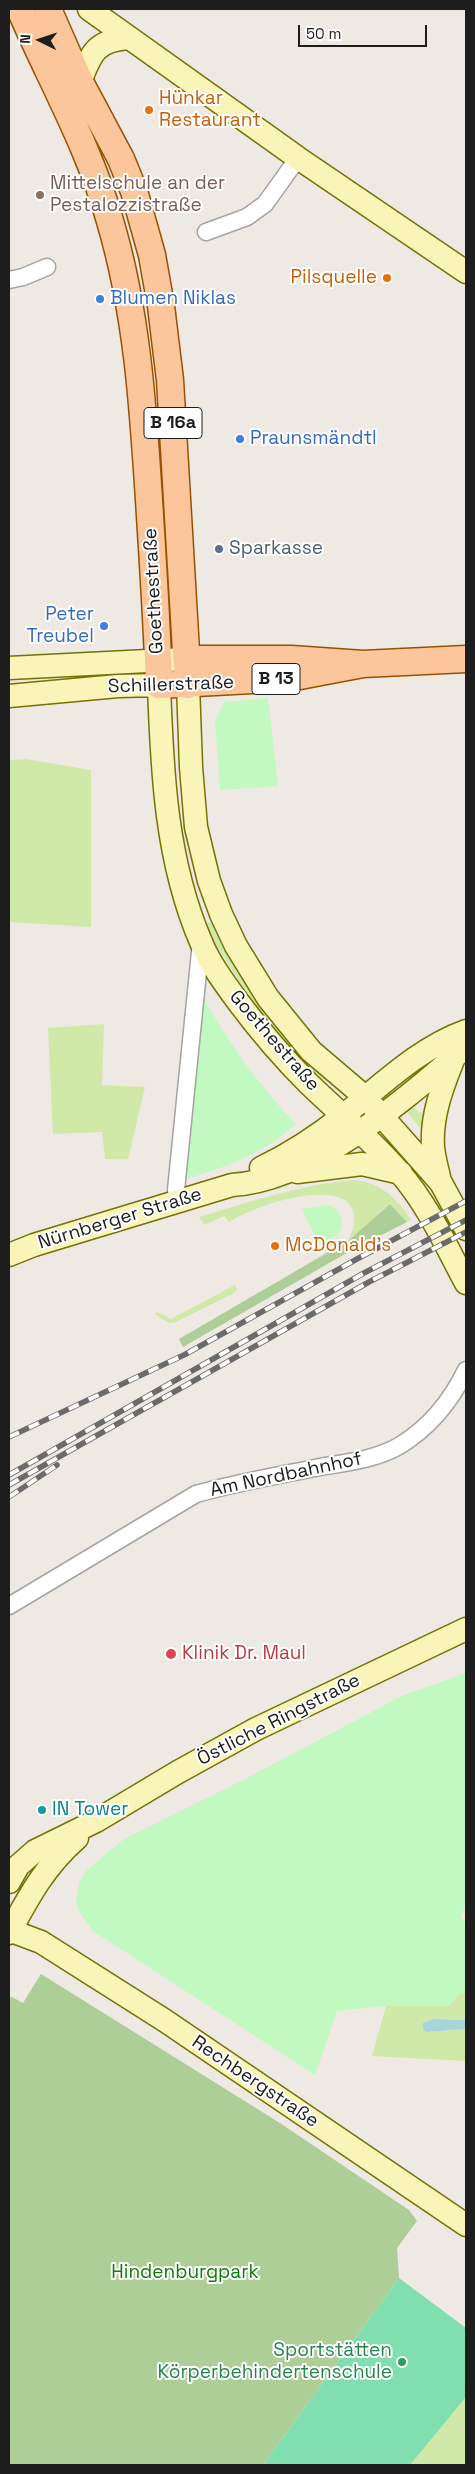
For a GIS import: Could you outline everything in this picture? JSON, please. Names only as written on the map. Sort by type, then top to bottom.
[{"type":"main road","name":"Goethestraße","points":[[20,9],[66,106],[87,157],[110,218],[121,260],[133,323],[143,402],[166,809],[178,869],[201,942],[222,980],[258,1028],[298,1072],[344,1114],[401,1173],[420,1198],[466,1283]]},
{"type":"main road","name":"Goethestraße","points":[[48,9],[80,82],[121,158],[134,191],[152,255],[169,371],[196,827],[209,880],[221,914],[236,946],[268,998],[311,1051],[365,1097],[441,1183]]},
{"type":"main road","points":[[89,9],[298,158],[466,272]]},
{"type":"main road","points":[[80,82],[87,64],[97,48],[110,39],[129,38]]},
{"type":"main road","name":"Schillerstraße","points":[[9,668],[187,659],[292,659],[363,664],[466,659]]},
{"type":"main road","name":"Schillerstraße","points":[[9,696],[118,686],[188,685],[289,678],[363,664]]},
{"type":"main road","name":"Nürnberger Straße","points":[[232,1185],[239,1179],[286,1155],[344,1114],[434,1045],[466,1032]]},
{"type":"main road","points":[[460,1052],[442,1084],[436,1112],[433,1147],[441,1183],[466,1229]]},
{"type":"main road","name":"Nürnberger Straße","points":[[9,1255],[34,1245],[232,1185],[255,1182],[281,1175],[360,1131],[460,1052]]},
{"type":"main road","points":[[281,1175],[362,1164],[401,1173]]},
{"type":"main road","name":"Östliche Ringstraße","points":[[9,1882],[18,1866],[34,1851],[96,1821],[178,1772],[256,1729],[466,1629]]},
{"type":"main road","name":"Östliche Ringstraße","points":[[11,1923],[55,1857],[96,1821]]},
{"type":"main road","name":"Rechbergstraße","points":[[11,1923],[180,2031],[466,2225]]},
{"type":"street","points":[[206,232],[247,217],[265,204],[298,158]]},
{"type":"street","points":[[9,280],[23,277],[47,267]]},
{"type":"street","points":[[178,1202],[176,1190],[201,942]]},
{"type":"street","name":"Am Nordbahnhof","points":[[9,1606],[196,1494],[230,1484],[349,1462],[398,1446],[424,1428],[455,1394],[466,1370]]},
{"type":"green space","points":[[268,698],[278,786],[220,790],[215,721],[224,702]]},
{"type":"green space","points":[[26,759],[91,770],[91,927],[9,922],[9,760]]},
{"type":"green space","points":[[212,921],[228,952],[326,1077],[323,1080],[289,1045],[243,987],[205,924]]},
{"type":"green space","points":[[204,999],[246,1064],[282,1110],[296,1124],[271,1144],[244,1158],[215,1170],[185,1179]]},
{"type":"green space","points":[[104,1024],[102,1085],[145,1087],[128,1159],[105,1159],[102,1132],[53,1134],[48,1028]]},
{"type":"green space","points":[[411,1105],[419,1112],[427,1113],[427,1136],[406,1111]]},
{"type":"green space","points":[[352,1180],[362,1181],[379,1187],[400,1205],[411,1220],[407,1222],[390,1204],[349,1240],[354,1217],[348,1202],[332,1196],[312,1195],[264,1206],[229,1222],[224,1216],[204,1225],[199,1217],[294,1190]]},
{"type":"green space","points":[[390,1204],[407,1222],[352,1250],[183,1347],[179,1339],[349,1240]]},
{"type":"green space","points":[[329,1205],[339,1213],[342,1225],[339,1233],[320,1244],[301,1209]]},
{"type":"green space","points":[[235,1285],[237,1290],[232,1294],[176,1322],[169,1323],[154,1314],[157,1312],[171,1319]]},
{"type":"green space","points":[[466,1673],[466,1903],[461,1916],[466,1923],[466,1993],[460,1993],[449,2006],[386,2006],[337,2011],[315,2075],[93,1931],[80,1913],[76,1901],[79,1882],[87,1870],[124,1839],[243,1780],[402,1696]]},
{"type":"green space","name":"Hindenburgpark","points":[[41,1974],[280,2123],[409,2210],[417,2221],[397,2248],[399,2278],[263,2465],[9,2465],[9,1998],[12,1997],[23,2003]]},
{"type":"green space","points":[[460,1993],[466,1993],[466,2017],[464,2020],[434,2019],[427,2032],[466,2029],[466,2061],[372,2056],[386,2006],[423,2006]]},
{"type":"green space","name":"Sportstätten Körperbehindertenschule","points":[[399,2278],[466,2328],[466,2397],[410,2465],[263,2465]]},
{"type":"green space","points":[[466,2397],[466,2465],[410,2465]]},
{"type":"water","points":[[466,2017],[466,2029],[427,2032],[423,2030],[423,2023],[434,2019],[464,2020]]},
{"type":"railway","points":[[9,1437],[184,1355],[466,1201]]},
{"type":"railway","points":[[9,1475],[364,1273],[466,1220]]},
{"type":"railway","points":[[9,1485],[369,1282],[466,1232]]},
{"type":"railway","points":[[9,1497],[57,1465]]},
{"type":"place","name":"Hünkar Restaurant","points":[[149,110]]},
{"type":"place","name":"Mittelschule an der Pestalozzistraße","points":[[40,195]]},
{"type":"place","name":"Pilsquelle","points":[[387,278]]},
{"type":"place","name":"Blumen Niklas","points":[[100,299]]},
{"type":"place","name":"Praunsmändtl","points":[[240,439]]},
{"type":"place","name":"Sparkasse","points":[[219,549]]},
{"type":"place","name":"Peter Treubel","points":[[104,626]]},
{"type":"place","name":"McDonald's","points":[[275,1246]]},
{"type":"place","name":"Klinik Dr. Maul","points":[[171,1654]]},
{"type":"place","name":"IN Tower","points":[[42,1810]]},
{"type":"place","name":"Sportstätten Körperbehindertenschule","points":[[402,2362]]}]
